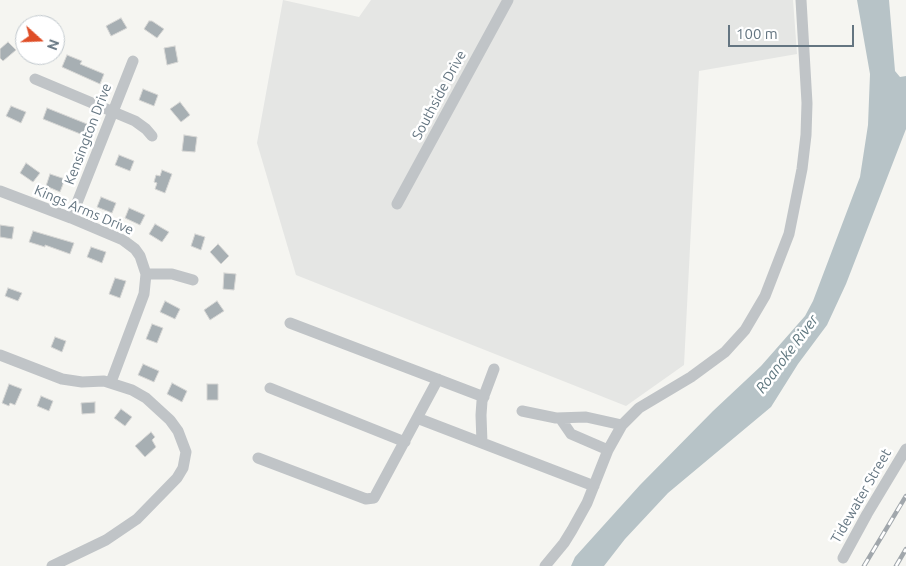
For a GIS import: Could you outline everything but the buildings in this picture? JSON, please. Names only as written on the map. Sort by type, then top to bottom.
[{"type":"street","name":"Southside Drive","points":[[397,204],[508,0]]},
{"type":"street","points":[[545,566],[572,530],[594,486],[608,450],[622,425],[639,408],[690,377],[725,352],[745,330],[755,315],[775,272],[795,212],[806,135],[807,102],[801,0]]},
{"type":"street","name":"Kensington Drive","points":[[71,218],[133,61]]},
{"type":"street","points":[[35,79],[140,124],[152,136]]},
{"type":"street","name":"Kings Arms Drive","points":[[0,191],[71,218],[129,243],[140,256],[146,274]]},
{"type":"street","points":[[111,382],[144,294],[146,274],[172,274],[193,280]]},
{"type":"street","points":[[290,323],[484,397]]},
{"type":"street","points":[[0,355],[62,379],[82,382],[111,382],[132,390],[146,398],[170,420],[184,443],[186,452],[183,468],[177,478],[137,519],[106,540],[52,566]]},
{"type":"street","points":[[482,443],[481,415],[484,397],[494,369]]},
{"type":"street","points":[[258,458],[370,500],[374,498],[438,379]]},
{"type":"street","points":[[270,388],[405,442]]},
{"type":"street","points":[[522,410],[560,418],[586,417],[622,425]]},
{"type":"street","points":[[417,418],[594,486]]},
{"type":"street","points":[[560,418],[571,434],[608,450]]},
{"type":"street","name":"Tidewater Street","points":[[843,558],[906,449]]},
{"type":"shaded area","points":[[283,0],[359,17],[371,0],[793,0],[797,54],[699,71],[684,365],[626,406],[296,275],[257,143]]},
{"type":"water","name":"Roanoke River","points":[[857,0],[889,0],[895,71],[900,77],[906,76],[906,129],[846,284],[827,325],[798,364],[771,407],[668,493],[625,539],[604,566],[571,566],[575,557],[640,485],[713,411],[761,366],[805,316],[813,301],[860,177],[868,125],[870,74]]},
{"type":"railway","points":[[864,566],[906,496]]},
{"type":"railway","points":[[896,566],[906,549]]}]
